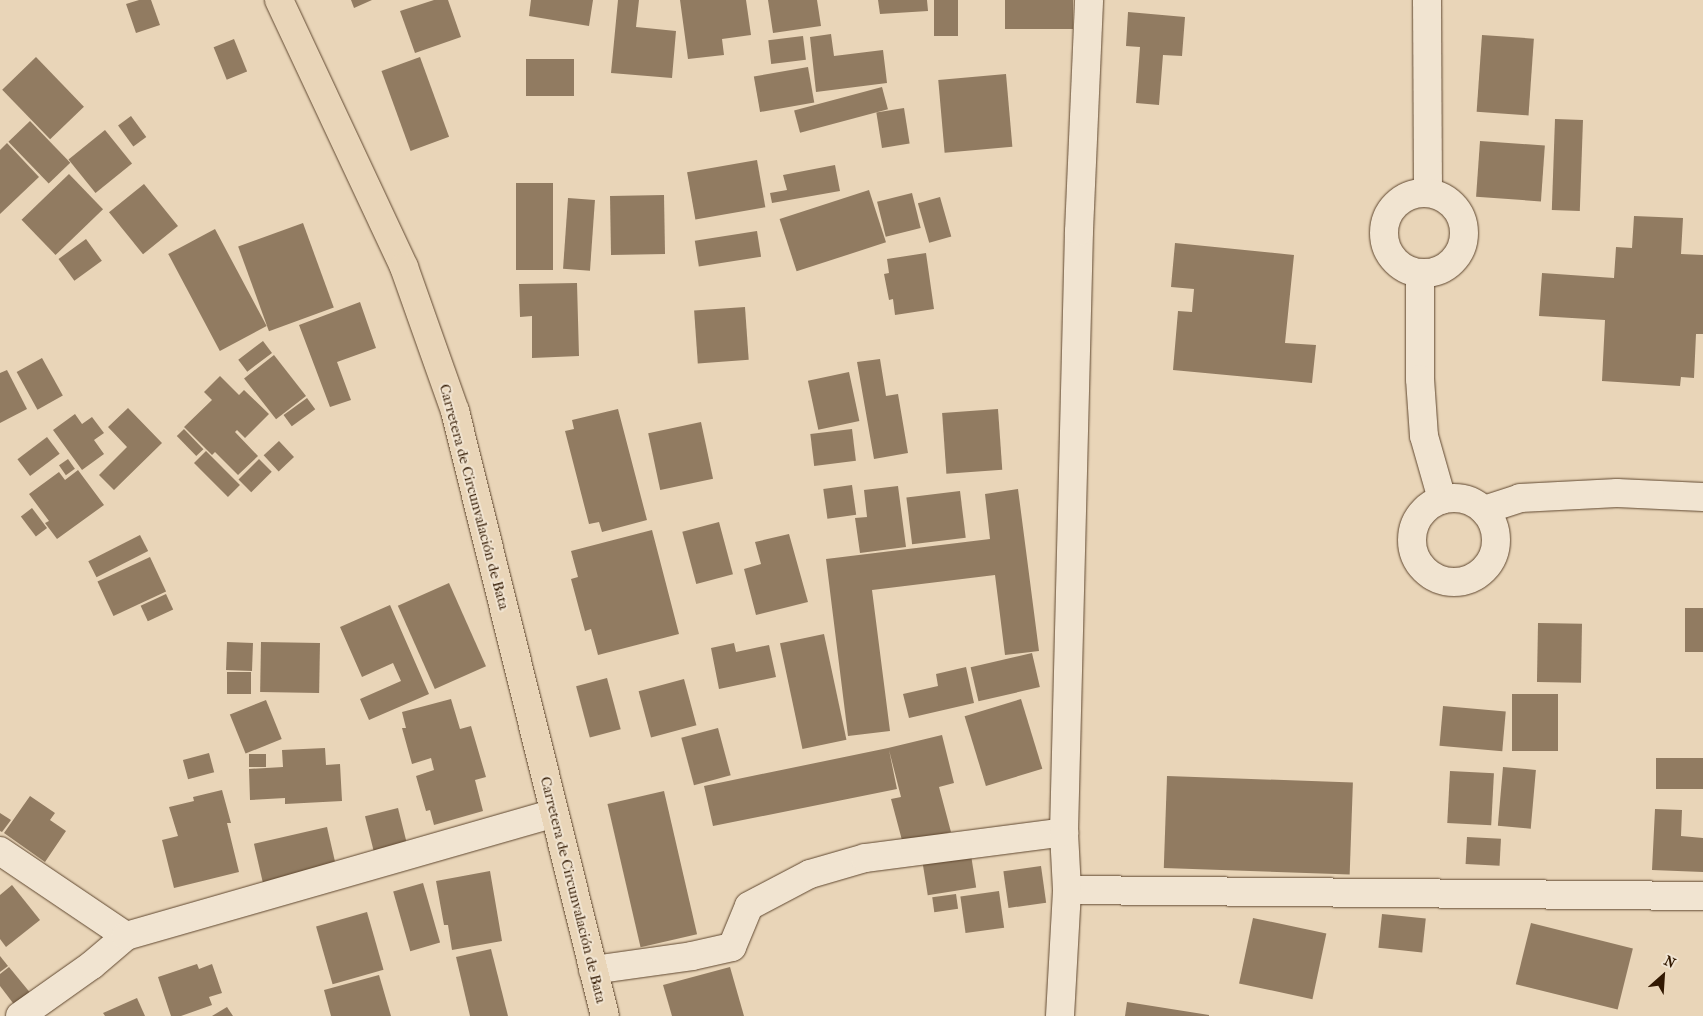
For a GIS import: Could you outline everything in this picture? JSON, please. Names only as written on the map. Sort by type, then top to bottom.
[{"type":"main road","name":"Carretera de Circunvalación de Bata","points":[[279,0],[404,268],[454,411],[605,1016]]},
{"type":"street","points":[[1060,1016],[1067,890],[1064,832],[1079,231],[1089,0]]},
{"type":"street","points":[[1426,0],[1428,192]]},
{"type":"street","points":[[1428,192],[1441,196],[1453,205],[1461,216],[1464,230],[1463,244],[1457,257],[1447,266],[1434,272],[1420,273],[1408,270],[1397,263],[1388,253],[1383,229],[1386,216],[1403,198],[1415,193],[1428,192]]},
{"type":"street","points":[[1420,273],[1420,379],[1424,436],[1442,499]]},
{"type":"street","points":[[1484,510],[1520,498],[1617,492],[1703,497]]},
{"type":"street","points":[[1442,499],[1464,499],[1484,510],[1492,523],[1496,537],[1495,552],[1488,565],[1478,575],[1464,581],[1450,582],[1436,578],[1423,570],[1415,558],[1411,543],[1412,529],[1418,516],[1428,505],[1442,499]]},
{"type":"street","points":[[20,1016],[92,965],[126,936],[554,813]]},
{"type":"street","points":[[593,970],[692,956],[732,947],[750,906],[810,874],[866,858],[1064,832]]},
{"type":"street","points":[[0,852],[126,936]]},
{"type":"street","points":[[1067,890],[1703,896]]},
{"type":"building","points":[[139,0],[151,0],[160,25],[136,33],[126,4]]},
{"type":"building","points":[[351,0],[372,0],[354,8]]},
{"type":"building","points":[[434,0],[448,0],[461,37],[415,53],[400,11]]},
{"type":"building","points":[[531,0],[593,0],[589,26],[529,16]]},
{"type":"building","points":[[618,0],[639,0],[636,27],[676,31],[672,78],[611,73]]},
{"type":"building","points":[[680,0],[746,0],[751,35],[722,39],[724,55],[688,59]]},
{"type":"building","points":[[768,0],[817,0],[821,26],[773,33]]},
{"type":"building","points":[[878,0],[927,0],[928,11],[880,14]]},
{"type":"building","points":[[934,0],[958,0],[958,36],[934,36]]},
{"type":"building","points":[[1005,0],[1073,0],[1073,29],[1005,29]]},
{"type":"building","points":[[1128,12],[1185,17],[1182,56],[1163,55],[1159,105],[1136,103],[1140,47],[1126,46]]},
{"type":"building","points":[[831,34],[834,56],[883,50],[887,83],[816,92],[810,37]]},
{"type":"building","points":[[1482,35],[1534,39],[1529,115],[1477,112]]},
{"type":"building","points":[[803,36],[806,60],[771,64],[768,40]]},
{"type":"building","points":[[234,39],[247,71],[227,80],[214,47]]},
{"type":"building","points":[[36,57],[84,107],[50,139],[2,90]]},
{"type":"building","points":[[420,57],[449,137],[411,151],[381,71]]},
{"type":"building","points":[[526,59],[574,59],[574,96],[526,96]]},
{"type":"building","points":[[808,67],[814,102],[760,112],[754,77]]},
{"type":"building","points":[[1006,74],[1012,147],[945,153],[938,80]]},
{"type":"building","points":[[882,87],[888,109],[800,133],[794,111]]},
{"type":"building","points":[[904,108],[910,144],[882,148],[876,112]]},
{"type":"building","points":[[131,116],[146,137],[133,146],[118,125]]},
{"type":"building","points":[[1555,119],[1583,120],[1580,211],[1552,210]]},
{"type":"building","points":[[30,121],[70,163],[49,184],[8,142]]},
{"type":"building","points":[[105,130],[132,163],[96,193],[68,160]]},
{"type":"building","points":[[1480,141],[1545,146],[1541,201],[1476,197]]},
{"type":"building","points":[[7,143],[39,177],[0,214],[0,150]]},
{"type":"building","points":[[757,160],[765,207],[695,220],[687,172]]},
{"type":"building","points":[[835,165],[840,191],[772,203],[770,193],[787,190],[783,175]]},
{"type":"building","points":[[69,174],[103,209],[56,255],[22,220]]},
{"type":"building","points":[[516,183],[553,183],[553,270],[516,270]]},
{"type":"building","points":[[144,184],[178,226],[143,254],[109,212]]},
{"type":"building","points":[[869,190],[886,242],[797,271],[780,219]]},
{"type":"building","points":[[912,193],[921,228],[886,237],[877,202]]},
{"type":"building","points":[[664,195],[665,254],[611,255],[610,196]]},
{"type":"building","points":[[940,197],[951,236],[929,243],[918,203]]},
{"type":"building","points":[[568,198],[595,200],[590,271],[563,269]]},
{"type":"building","points":[[1634,216],[1683,218],[1681,254],[1703,255],[1703,334],[1696,334],[1694,378],[1681,377],[1680,386],[1602,381],[1605,320],[1539,316],[1542,273],[1614,278],[1616,247],[1632,248]]},
{"type":"building","points":[[303,223],[334,308],[269,331],[238,247]]},
{"type":"building","points":[[215,229],[267,326],[220,351],[168,254]]},
{"type":"building","points":[[757,231],[761,257],[699,267],[695,241]]},
{"type":"building","points":[[86,239],[102,261],[74,281],[58,259]]},
{"type":"building","points":[[1175,243],[1294,255],[1285,343],[1316,345],[1312,383],[1173,370],[1178,311],[1192,312],[1194,289],[1171,287]]},
{"type":"building","points":[[926,253],[934,309],[895,315],[893,299],[889,300],[884,274],[889,273],[887,259]]},
{"type":"building","points":[[577,283],[579,356],[532,358],[532,316],[520,317],[519,284]]},
{"type":"building","points":[[360,302],[376,348],[337,362],[351,400],[330,407],[299,325]]},
{"type":"building","points":[[745,307],[749,360],[698,363],[694,311]]},
{"type":"building","points":[[263,341],[272,353],[247,372],[238,360]]},
{"type":"building","points":[[274,355],[306,396],[276,419],[244,378]]},
{"type":"building","points":[[42,358],[63,396],[37,410],[17,372]]},
{"type":"building","points":[[880,359],[886,396],[898,394],[908,453],[874,459],[857,362]]},
{"type":"building","points":[[7,370],[27,409],[0,423],[0,373]]},
{"type":"building","points":[[849,372],[859,421],[818,430],[808,381]]},
{"type":"building","points":[[220,376],[239,395],[244,390],[269,414],[245,438],[237,430],[235,432],[258,456],[238,475],[215,452],[212,455],[184,427],[212,400],[204,392]]},
{"type":"building","points":[[307,398],[315,409],[292,426],[284,415]]},
{"type":"building","points":[[128,408],[162,443],[114,490],[99,475],[127,447],[108,427]]},
{"type":"building","points":[[618,409],[647,520],[602,532],[599,522],[589,524],[565,431],[574,429],[572,420]]},
{"type":"building","points":[[998,409],[1002,470],[946,474],[942,413]]},
{"type":"building","points":[[75,414],[82,424],[92,417],[104,433],[94,440],[104,454],[82,470],[53,430]]},
{"type":"building","points":[[701,422],[713,479],[660,490],[648,433]]},
{"type":"building","points":[[184,429],[203,449],[196,456],[177,436]]},
{"type":"building","points":[[852,429],[856,461],[814,466],[810,434]]},
{"type":"building","points":[[47,437],[60,454],[30,476],[17,459]]},
{"type":"building","points":[[279,441],[294,457],[279,471],[264,455]]},
{"type":"building","points":[[206,451],[240,485],[228,497],[194,463]]},
{"type":"building","points":[[68,459],[75,469],[66,475],[59,465]]},
{"type":"building","points":[[259,459],[272,472],[251,492],[238,480]]},
{"type":"building","points":[[78,470],[104,505],[57,539],[45,523],[49,521],[29,494],[59,472],[65,480]]},
{"type":"building","points":[[852,485],[856,515],[827,519],[823,489]]},
{"type":"building","points":[[898,486],[906,547],[860,553],[855,518],[867,517],[864,490]]},
{"type":"building","points":[[1018,489],[1039,651],[1005,655],[995,575],[872,590],[890,731],[848,736],[826,559],[990,539],[985,494]]},
{"type":"building","points":[[960,491],[966,538],[912,544],[906,498]]},
{"type":"building","points":[[32,508],[47,528],[36,536],[21,516]]},
{"type":"building","points":[[719,522],[733,574],[696,584],[682,532]]},
{"type":"building","points":[[652,530],[679,634],[598,655],[591,629],[585,631],[571,579],[578,577],[571,551]]},
{"type":"building","points":[[789,534],[808,602],[756,615],[744,569],[761,564],[755,542]]},
{"type":"building","points":[[140,535],[148,551],[96,577],[88,561]]},
{"type":"building","points":[[150,557],[166,591],[113,616],[97,582]]},
{"type":"building","points":[[449,583],[486,666],[435,689],[398,606]]},
{"type":"building","points":[[166,594],[173,609],[148,621],[141,606]]},
{"type":"building","points":[[390,605],[429,694],[369,720],[360,699],[401,681],[393,663],[362,677],[340,627]]},
{"type":"building","points":[[1685,608],[1703,608],[1703,652],[1685,652]]},
{"type":"building","points":[[1538,623],[1582,624],[1581,683],[1537,682]]},
{"type":"building","points":[[824,634],[846,740],[802,749],[780,643]]},
{"type":"building","points":[[227,642],[253,643],[252,671],[226,670]]},
{"type":"building","points":[[261,642],[320,643],[319,693],[260,692]]},
{"type":"building","points":[[734,643],[736,652],[769,645],[776,677],[719,689],[711,648]]},
{"type":"building","points":[[1032,653],[1040,687],[978,701],[971,667]]},
{"type":"building","points":[[966,667],[974,703],[909,718],[903,694],[938,686],[936,674]]},
{"type":"building","points":[[227,672],[251,672],[251,694],[227,694]]},
{"type":"building","points":[[607,678],[621,729],[590,737],[576,686]]},
{"type":"building","points":[[684,679],[696,725],[651,738],[639,691]]},
{"type":"building","points":[[1512,694],[1558,694],[1558,751],[1512,751]]},
{"type":"building","points":[[451,699],[460,729],[471,726],[486,777],[475,780],[483,811],[434,825],[430,810],[426,811],[416,776],[434,770],[431,758],[412,764],[402,728],[406,728],[402,712]]},
{"type":"building","points":[[1021,699],[1042,769],[986,786],[965,716]]},
{"type":"building","points":[[266,700],[282,739],[246,754],[230,715]]},
{"type":"building","points":[[1443,706],[1506,711],[1502,751],[1440,746]]},
{"type":"building","points":[[718,728],[731,775],[694,785],[681,738]]},
{"type":"building","points":[[942,735],[954,783],[939,787],[951,832],[903,844],[891,799],[901,797],[889,750],[897,789],[713,826],[704,786]]},
{"type":"building","points":[[325,748],[326,765],[340,764],[342,801],[285,804],[285,798],[250,800],[249,769],[283,767],[282,750]]},
{"type":"building","points":[[209,753],[214,772],[188,779],[183,760]]},
{"type":"building","points":[[249,754],[266,754],[266,767],[249,767]]},
{"type":"building","points":[[1656,758],[1703,758],[1703,789],[1656,789]]},
{"type":"building","points":[[1503,767],[1536,770],[1531,829],[1498,826]]},
{"type":"building","points":[[1450,771],[1494,773],[1491,825],[1447,823]]},
{"type":"building","points":[[1167,776],[1353,782],[1350,874],[1164,868]]},
{"type":"building","points":[[222,790],[231,823],[227,823],[239,872],[174,888],[162,840],[178,836],[169,807],[194,801],[193,797]]},
{"type":"building","points":[[664,791],[697,934],[641,947],[607,804]]},
{"type":"building","points":[[30,796],[55,813],[50,820],[66,831],[45,862],[4,833]]},
{"type":"building","points":[[398,808],[407,845],[374,853],[365,816]]},
{"type":"building","points":[[1655,809],[1682,810],[1681,836],[1703,838],[1703,872],[1652,870]]},
{"type":"building","points":[[0,813],[11,820],[2,832],[0,831]]},
{"type":"building","points":[[327,827],[337,870],[264,887],[254,844]]},
{"type":"building","points":[[1467,837],[1501,839],[1500,866],[1466,864]]},
{"type":"building","points":[[971,855],[976,888],[928,895],[923,863]]},
{"type":"building","points":[[1041,866],[1046,903],[1009,908],[1003,871]]},
{"type":"building","points":[[490,871],[502,941],[452,950],[448,925],[444,925],[436,881]]},
{"type":"building","points":[[423,883],[440,943],[410,951],[393,892]]},
{"type":"building","points":[[12,885],[40,920],[6,947],[0,939],[0,895]]},
{"type":"building","points":[[999,891],[1004,928],[966,933],[960,896]]},
{"type":"building","points":[[956,894],[958,909],[934,912],[932,897]]},
{"type":"building","points":[[367,912],[384,970],[333,984],[316,927]]},
{"type":"building","points":[[1382,914],[1426,919],[1422,952],[1378,948]]},
{"type":"building","points":[[1253,918],[1326,934],[1312,999],[1239,984]]},
{"type":"building","points":[[1531,923],[1633,948],[1618,1010],[1516,984]]},
{"type":"building","points":[[491,949],[508,1016],[470,1016],[456,957]]},
{"type":"building","points":[[0,956],[8,966],[0,972]]},
{"type":"building","points":[[197,964],[199,969],[212,964],[222,993],[209,997],[212,1005],[181,1016],[171,1016],[158,977]]},
{"type":"building","points":[[9,967],[32,995],[16,1007],[0,986],[0,974]]},
{"type":"building","points":[[730,967],[744,1016],[672,1016],[663,985]]},
{"type":"building","points":[[379,975],[391,1016],[331,1016],[324,990]]},
{"type":"building","points":[[137,998],[145,1016],[105,1016],[103,1013]]},
{"type":"building","points":[[1127,1002],[1209,1015],[1209,1016],[1125,1016]]},
{"type":"building","points":[[227,1007],[233,1016],[212,1016]]}]
